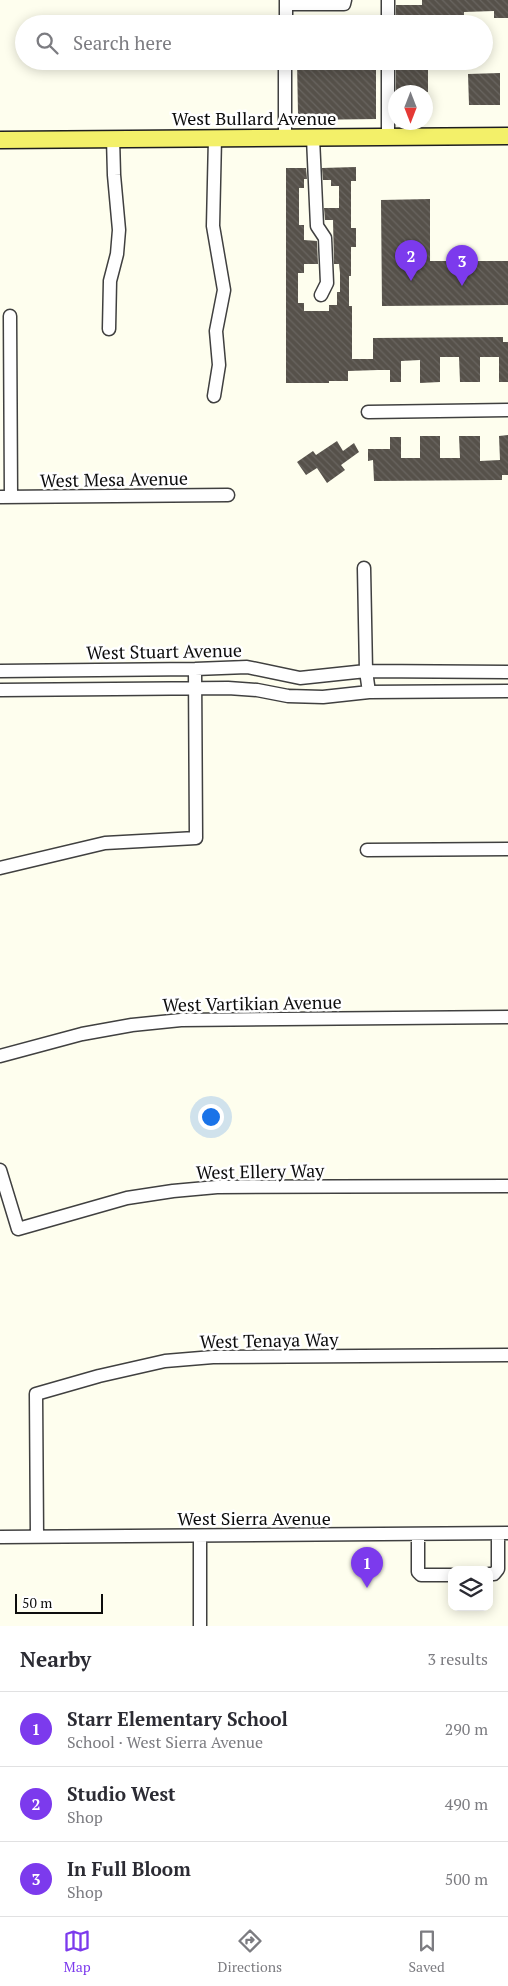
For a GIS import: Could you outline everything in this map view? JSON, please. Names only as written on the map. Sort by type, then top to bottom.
[{"type":"main road","name":"West Bullard Avenue","points":[[0,140],[508,136]]},
{"type":"street","points":[[286,15],[286,2],[344,4],[345,0]]},
{"type":"street","points":[[388,0],[388,15]]},
{"type":"street","points":[[285,70],[285,138]]},
{"type":"street","points":[[388,70],[388,137]]},
{"type":"street","points":[[109,329],[110,281],[117,254],[119,230],[113,138]]},
{"type":"street","points":[[214,396],[219,377],[216,331],[224,290],[213,226],[215,138]]},
{"type":"street","points":[[313,138],[318,226],[325,238],[327,283],[321,295]]},
{"type":"street","points":[[5,497],[10,316]]},
{"type":"street","points":[[368,412],[508,410]]},
{"type":"street","name":"West Mesa Avenue","points":[[5,497],[228,495]]},
{"type":"street","points":[[364,568],[366,671],[369,692]]},
{"type":"street","name":"West Stuart Avenue","points":[[0,671],[247,667],[300,678],[366,671],[508,672]]},
{"type":"street","points":[[0,868],[106,843],[196,838],[195,669]]},
{"type":"street","name":"West Stuart Avenue","points":[[0,690],[257,690],[288,696],[323,697],[369,692],[508,692]]},
{"type":"street","points":[[367,850],[508,849]]},
{"type":"street","name":"West Vartikian Avenue","points":[[0,1056],[82,1034],[132,1025],[182,1020],[508,1017]]},
{"type":"street","name":"West Ellery Way","points":[[0,1170],[18,1229],[127,1198],[173,1191],[217,1188],[508,1186]]},
{"type":"street","name":"West Tenaya Way","points":[[37,1537],[36,1394],[99,1376],[165,1361],[213,1357],[508,1355]]},
{"type":"street","points":[[418,1534],[418,1572],[421,1575],[448,1575]]},
{"type":"street","points":[[493,1574],[498,1570],[503,1534]]},
{"type":"street","name":"West Sierra Avenue","points":[[0,1537],[503,1534]]},
{"type":"street","points":[[200,1536],[200,1626]]},
{"type":"building","points":[[422,0],[508,0],[508,18],[494,18],[494,11],[464,12],[464,15],[396,15],[396,5],[422,5]]},
{"type":"building","points":[[297,70],[376,70],[376,119],[304,120],[298,114]]},
{"type":"building","points":[[396,70],[428,70],[428,85],[396,85]]},
{"type":"building","points":[[500,73],[500,105],[469,105],[468,74]]},
{"type":"building","points":[[356,167],[356,181],[351,181],[351,228],[356,228],[356,247],[351,247],[351,276],[349,276],[349,306],[352,306],[352,359],[373,359],[373,338],[503,337],[503,342],[508,342],[508,382],[499,382],[499,357],[480,357],[480,382],[460,382],[459,357],[440,357],[440,382],[420,383],[420,360],[401,361],[401,382],[390,382],[390,370],[378,370],[348,371],[348,381],[286,383],[286,168],[306,168],[307,179],[304,179],[304,188],[299,188],[299,225],[304,225],[304,240],[317,241],[318,264],[304,264],[304,273],[298,273],[298,303],[304,303],[304,311],[329,311],[329,305],[337,305],[337,292],[340,292],[340,273],[339,264],[334,264],[333,220],[325,220],[324,208],[339,208],[339,186],[331,186],[331,180],[323,180],[322,168]]},
{"type":"building","points":[[430,199],[430,261],[508,261],[508,305],[382,306],[381,200]]},
{"type":"building","points":[[508,435],[508,475],[502,475],[502,480],[374,481],[373,460],[368,461],[368,449],[390,449],[390,437],[401,437],[401,458],[420,458],[420,436],[440,436],[440,458],[460,458],[459,436],[480,436],[480,461],[500,460],[499,436]]},
{"type":"building","points":[[337,441],[343,451],[354,443],[359,452],[341,465],[345,470],[327,483],[317,468],[306,475],[297,462],[313,451],[316,455]]},
{"type":"place","name":"Studio West","points":[[411,281]]},
{"type":"place","name":"In Full Bloom","points":[[462,286]]},
{"type":"place","name":"Starr Elementary School","points":[[367,1588]]}]
